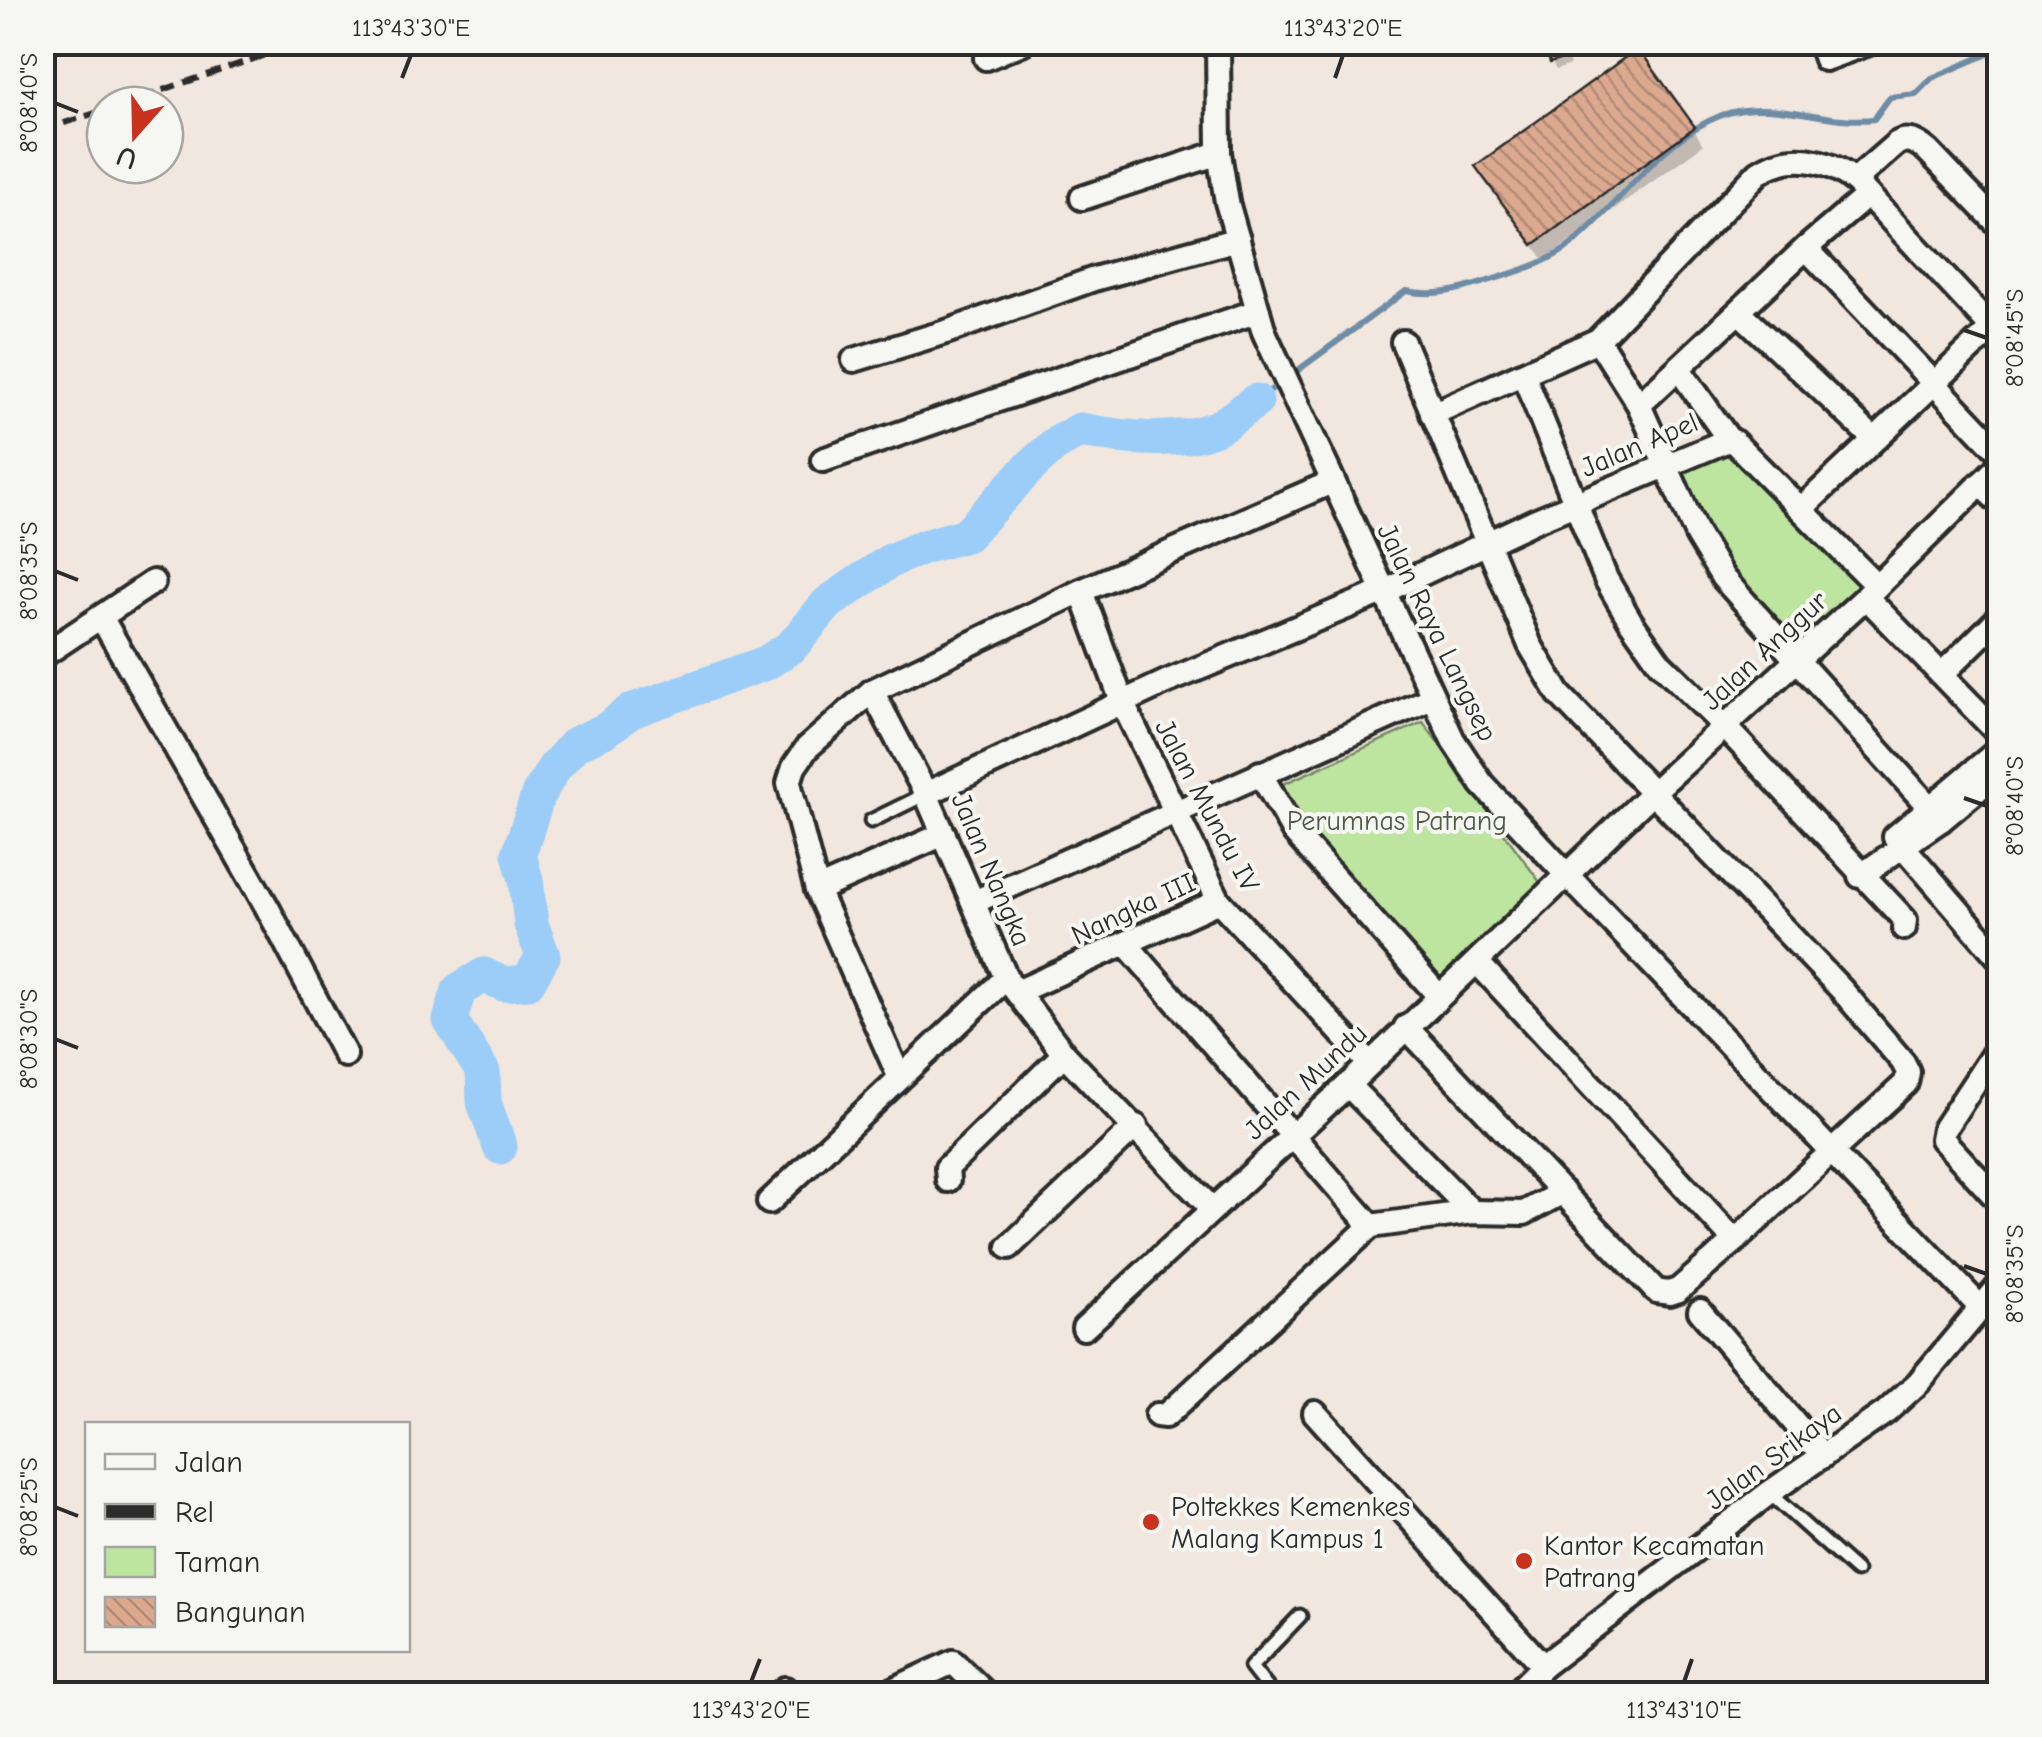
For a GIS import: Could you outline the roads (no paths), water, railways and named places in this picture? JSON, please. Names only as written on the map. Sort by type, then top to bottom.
[{"type":"street","points":[[986,58],[1024,42]]},
{"type":"street","name":"Jalan Raya Langsep","points":[[1218,42],[1219,152],[1258,311],[1270,346],[1453,740],[1482,784],[1982,1309]]},
{"type":"street","points":[[1819,42],[1825,59],[1872,42]]},
{"type":"street","points":[[1639,405],[1806,248],[1896,144],[1904,140],[1928,151],[2000,226]]},
{"type":"street","points":[[1082,198],[1219,152]]},
{"type":"street","points":[[1432,414],[1598,340],[1770,165],[1796,160],[1825,164],[1842,169],[1862,187],[1995,324],[1800,509]]},
{"type":"street","points":[[854,360],[949,331],[1094,278],[1238,239]]},
{"type":"street","points":[[1806,248],[2000,454]]},
{"type":"street","points":[[822,460],[1258,311]]},
{"type":"street","points":[[1740,313],[1874,438]]},
{"type":"street","points":[[1598,340],[1639,405],[1697,534],[1722,578],[1935,814]]},
{"type":"street","points":[[1402,342],[1485,544],[1530,644],[1559,694],[1841,990],[1908,1072],[1906,1082],[1831,1154],[1678,1290],[1669,1293],[1656,1291],[1406,1026]]},
{"type":"street","points":[[1679,369],[1729,440]]},
{"type":"street","points":[[1524,376],[1606,579],[1631,622],[1660,663],[1905,920],[1904,928]]},
{"type":"street","name":"Jalan Apel","points":[[1384,592],[1574,504],[1729,440],[1800,509],[2000,736]]},
{"type":"street","name":"Jalan Anggur","points":[[1566,874],[1796,662],[2000,465]]},
{"type":"street","points":[[899,1076],[817,890],[789,783],[807,748],[872,691],[1080,591],[1332,482]]},
{"type":"street","points":[[1980,484],[2000,503]]},
{"type":"street","points":[[42,656],[153,582]]},
{"type":"street","name":"Jalan Mundu IV","points":[[1080,591],[1122,704],[1219,901],[1368,1062]]},
{"type":"street","name":"Jalan Nangka","points":[[1212,1209],[1064,1054],[1012,985],[926,794],[1253,644],[1384,592]]},
{"type":"street","points":[[1942,674],[2000,617]]},
{"type":"street","points":[[101,618],[266,907],[344,1055]]},
{"type":"street","points":[[872,691],[926,794]]},
{"type":"street","points":[[974,902],[1432,698]]},
{"type":"street","points":[[1860,876],[1903,847],[2000,749]]},
{"type":"street","points":[[1935,814],[2000,771]]},
{"type":"street","points":[[1260,773],[1294,832],[1438,995]]},
{"type":"street","points":[[817,890],[944,834]]},
{"type":"street","points":[[1903,847],[2000,959]]},
{"type":"street","name":"Jalan Mundu","points":[[1084,1328],[1348,1085],[1566,874]]},
{"type":"street","name":"Nangka III","points":[[769,1202],[899,1076],[1012,985],[1127,945],[1219,901]]},
{"type":"street","points":[[1127,945],[1371,1226]]},
{"type":"street","points":[[1477,962],[1735,1241]]},
{"type":"street","points":[[2000,1044],[1944,1129],[1942,1139],[2000,1202]]},
{"type":"street","points":[[948,1180],[947,1168],[1064,1054]]},
{"type":"street","points":[[1348,1085],[1472,1212]]},
{"type":"street","points":[[1009,1247],[1136,1126]]},
{"type":"street","points":[[1157,1415],[1171,1411],[1371,1226],[1472,1212],[1528,1212],[1563,1192]]},
{"type":"street","name":"Jalan Srikaya","points":[[1516,1694],[1544,1666],[1769,1493],[1886,1412],[1918,1383],[2000,1285]]},
{"type":"street","points":[[1700,1311],[1823,1456]]},
{"type":"street","points":[[1315,1413],[1544,1666]]},
{"type":"street","points":[[884,1694],[946,1662],[954,1662],[986,1694]]},
{"type":"lane","points":[[871,821],[926,794]]},
{"type":"lane","points":[[1769,1493],[1856,1571]]},
{"type":"lane","points":[[1272,1694],[1251,1667],[1300,1616]]},
{"type":"waterway","points":[[1256,401],[1406,291],[1438,293],[1468,287],[1532,266],[1563,251],[1660,156],[1722,115],[1760,109],[1874,119],[1890,97],[1916,94],[1932,78],[1988,54],[2000,57]]},
{"type":"waterway","points":[[500,1147],[484,1102],[483,1072],[450,1020],[459,990],[484,975],[503,984],[528,982],[543,956],[531,924],[519,854],[538,795],[575,744],[606,730],[631,711],[766,663],[791,647],[828,603],[890,561],[966,535],[1054,445],[1080,430],[1131,437],[1183,437],[1216,428],[1256,401]]},
{"type":"railway","points":[[177,85],[303,42]]},
{"type":"railway","points":[[42,130],[85,116]]},
{"type":"place","name":"Poltekkes Kemenkes Malang Kampus 1","points":[[1151,1522]]},
{"type":"place","name":"Kantor Kecamatan Patrang","points":[[1524,1561]]},
{"type":"park label","name":"Perumnas Patrang","points":[[1397,820]]}]
